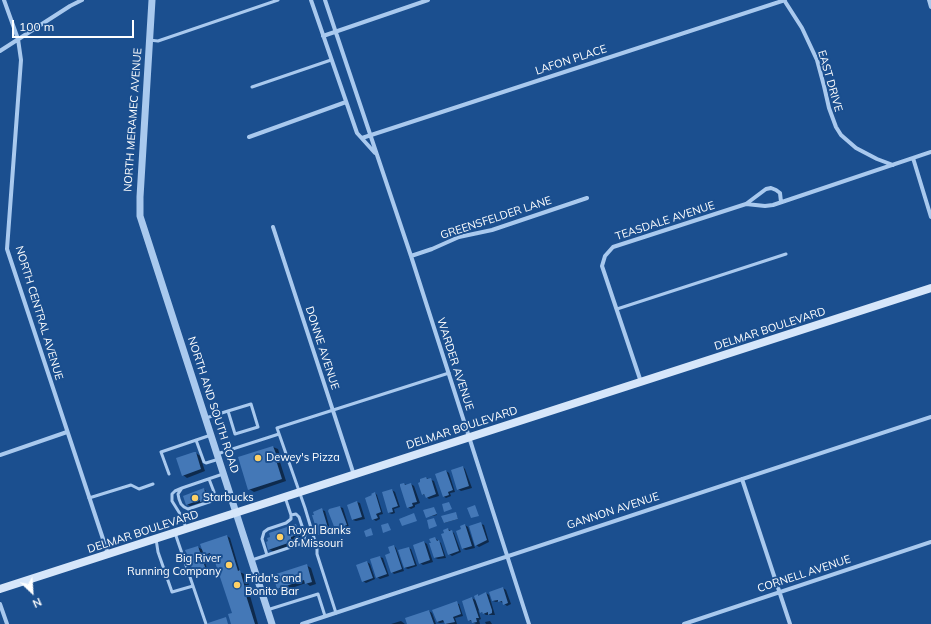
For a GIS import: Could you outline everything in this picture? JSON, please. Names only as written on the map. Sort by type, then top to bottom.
[{"type":"main road","name":"DELMAR BOULEVARD","points":[[0,589],[931,288]]},
{"type":"street","name":"NORTH CENTRAL AVENUE","points":[[4,0],[18,39],[20,60],[7,249],[108,554]]},
{"type":"street","points":[[0,51],[82,0]]},
{"type":"street","name":"NORTH MERAMEC AVENUE","points":[[140,216],[152,0]]},
{"type":"street","name":"WARDER AVENUE","points":[[311,0],[357,133],[377,155]]},
{"type":"street","name":"WARDER AVENUE","points":[[325,0],[411,256],[529,624]]},
{"type":"street","points":[[323,36],[428,0]]},
{"type":"street","name":"LAFON PLACE","points":[[362,138],[785,0]]},
{"type":"street","name":"EAST DRIVE","points":[[785,0],[802,28],[817,60],[830,113],[841,135],[856,148],[877,159],[893,165]]},
{"type":"street","points":[[929,0],[931,8]]},
{"type":"street","points":[[249,137],[346,102]]},
{"type":"street","name":"TEASDALE AVENUE","points":[[746,204],[765,206],[781,202],[931,152]]},
{"type":"street","points":[[912,158],[931,217]]},
{"type":"street","name":"TEASDALE AVENUE","points":[[641,382],[602,266],[605,256],[613,247],[746,204],[766,189],[771,188],[780,193],[781,202]]},
{"type":"street","name":"GREENSFELDER LANE","points":[[411,256],[459,237],[492,230],[587,198]]},
{"type":"street","name":"NORTH AND SOUTH ROAD","points":[[140,216],[272,624]]},
{"type":"street","name":"DONNE AVENUE","points":[[272,227],[354,475]]},
{"type":"street","name":"GANNON AVENUE","points":[[302,624],[931,417]]},
{"type":"street","points":[[0,455],[68,432]]},
{"type":"street","points":[[742,479],[790,624]]},
{"type":"street","name":"CORNELL AVENUE","points":[[684,624],[931,542]]},
{"type":"street","points":[[0,604],[7,624]]},
{"type":"lane","points":[[149,40],[158,40],[278,0]]},
{"type":"lane","points":[[252,87],[331,60]]},
{"type":"lane","points":[[617,309],[786,254]]},
{"type":"lane","points":[[336,613],[317,554],[317,548],[311,528],[277,428],[449,373]]},
{"type":"lane","points":[[206,418],[228,411],[251,404],[258,426],[235,434],[228,411]]},
{"type":"lane","points":[[196,440],[204,462],[206,463],[279,434]]},
{"type":"lane","points":[[168,474],[161,452],[211,435]]},
{"type":"lane","points":[[186,529],[182,517],[172,501],[172,494],[182,488],[224,474]]},
{"type":"lane","points":[[182,488],[178,494],[184,508],[188,509],[212,501],[214,498],[214,492],[209,478]]},
{"type":"lane","points":[[89,498],[131,485],[139,489],[153,484]]},
{"type":"lane","points":[[267,555],[262,538],[264,532],[268,529],[290,521],[291,515],[285,497]]},
{"type":"lane","points":[[251,560],[300,544],[305,538],[305,535],[299,517],[296,514],[291,515]]},
{"type":"lane","points":[[175,533],[206,624]]},
{"type":"lane","points":[[156,539],[158,552],[172,592],[193,586]]},
{"type":"lane","points":[[267,610],[318,594],[325,616]]},
{"type":"building","points":[[273,446],[278,459],[276,460],[282,479],[248,490],[238,457]]},
{"type":"building","points":[[196,452],[201,469],[182,476],[176,458]]},
{"type":"building","points":[[463,466],[469,486],[457,490],[451,470]]},
{"type":"building","points":[[446,470],[453,490],[448,492],[449,495],[443,497],[435,474]]},
{"type":"building","points":[[426,477],[427,479],[431,478],[436,494],[426,498],[424,494],[422,495],[418,483],[420,482],[420,479]]},
{"type":"building","points":[[404,483],[405,485],[411,483],[417,502],[412,503],[413,506],[407,508],[400,486],[400,484]]},
{"type":"building","name":"Starbucks","points":[[204,488],[207,500],[200,502],[200,500],[186,505],[183,496]]},
{"type":"building","points":[[392,489],[398,506],[392,508],[393,512],[388,513],[382,492]]},
{"type":"building","points":[[375,492],[381,512],[376,514],[378,518],[372,520],[365,498]]},
{"type":"building","points":[[357,501],[362,517],[352,520],[347,505]]},
{"type":"building","points":[[449,502],[452,509],[444,512],[442,504]]},
{"type":"building","points":[[475,505],[479,516],[471,518],[467,508]]},
{"type":"building","points":[[340,506],[347,525],[335,529],[328,511],[329,509]]},
{"type":"building","points":[[434,507],[437,514],[426,518],[423,510]]},
{"type":"building","points":[[322,508],[329,531],[318,535],[312,515],[314,515],[313,512]]},
{"type":"building","points":[[456,512],[458,519],[444,523],[441,516]]},
{"type":"building","points":[[414,513],[417,521],[402,526],[399,519]]},
{"type":"building","points":[[434,518],[437,526],[429,529],[427,520]]},
{"type":"building","points":[[481,522],[487,540],[475,546],[469,526]]},
{"type":"building","points":[[388,523],[391,530],[383,533],[381,525]]},
{"type":"building","name":"Royal Banks of Missouri","points":[[296,524],[299,534],[291,537],[291,542],[268,550],[266,542],[268,541],[267,538],[270,537],[269,533]]},
{"type":"building","points":[[465,524],[472,546],[462,549],[456,531],[461,529],[460,526]]},
{"type":"building","points":[[371,528],[373,535],[366,537],[364,531]]},
{"type":"building","points":[[448,528],[449,531],[452,530],[459,551],[448,555],[441,534],[444,533],[443,530]]},
{"type":"building","points":[[227,535],[238,571],[240,570],[244,589],[255,624],[231,624],[228,614],[232,613],[214,559],[212,560],[210,553],[204,555],[200,544]]},
{"type":"building","points":[[435,537],[437,541],[439,540],[444,556],[434,558],[429,539]]},
{"type":"building","points":[[424,541],[430,560],[419,564],[413,545]]},
{"type":"building","points":[[394,545],[402,569],[391,573],[385,555],[390,553],[388,547]]},
{"type":"building","points":[[198,546],[206,570],[194,574],[185,550]]},
{"type":"building","points":[[409,547],[415,565],[404,568],[398,550]]},
{"type":"building","points":[[380,556],[387,574],[376,578],[370,559]]},
{"type":"building","points":[[367,561],[373,578],[362,582],[356,565]]},
{"type":"building","points":[[307,564],[312,582],[305,584],[304,580],[277,589],[273,575]]},
{"type":"building","points":[[503,587],[508,603],[503,605],[502,601],[492,601],[489,592]]},
{"type":"building","points":[[486,592],[492,610],[492,613],[488,615],[488,612],[483,614],[482,612],[480,613],[474,596],[478,594],[478,596]]},
{"type":"building","points":[[472,597],[479,618],[476,618],[477,622],[472,623],[471,620],[468,621],[462,601]]},
{"type":"building","points":[[457,601],[461,614],[453,617],[455,622],[445,624],[443,620],[437,622],[432,610]]},
{"type":"building","points":[[429,610],[434,624],[407,624],[405,618]]},
{"type":"building","points":[[226,617],[228,624],[208,624],[208,623]]},
{"type":"place","name":"Dewey's Pizza","points":[[258,458]]},
{"type":"place","name":"Starbucks","points":[[195,498]]},
{"type":"place","name":"Royal Banks of Missouri","points":[[280,537]]},
{"type":"place","name":"Big River Running Company","points":[[229,565]]},
{"type":"place","name":"Frida's and Bonito Bar","points":[[237,585]]}]
